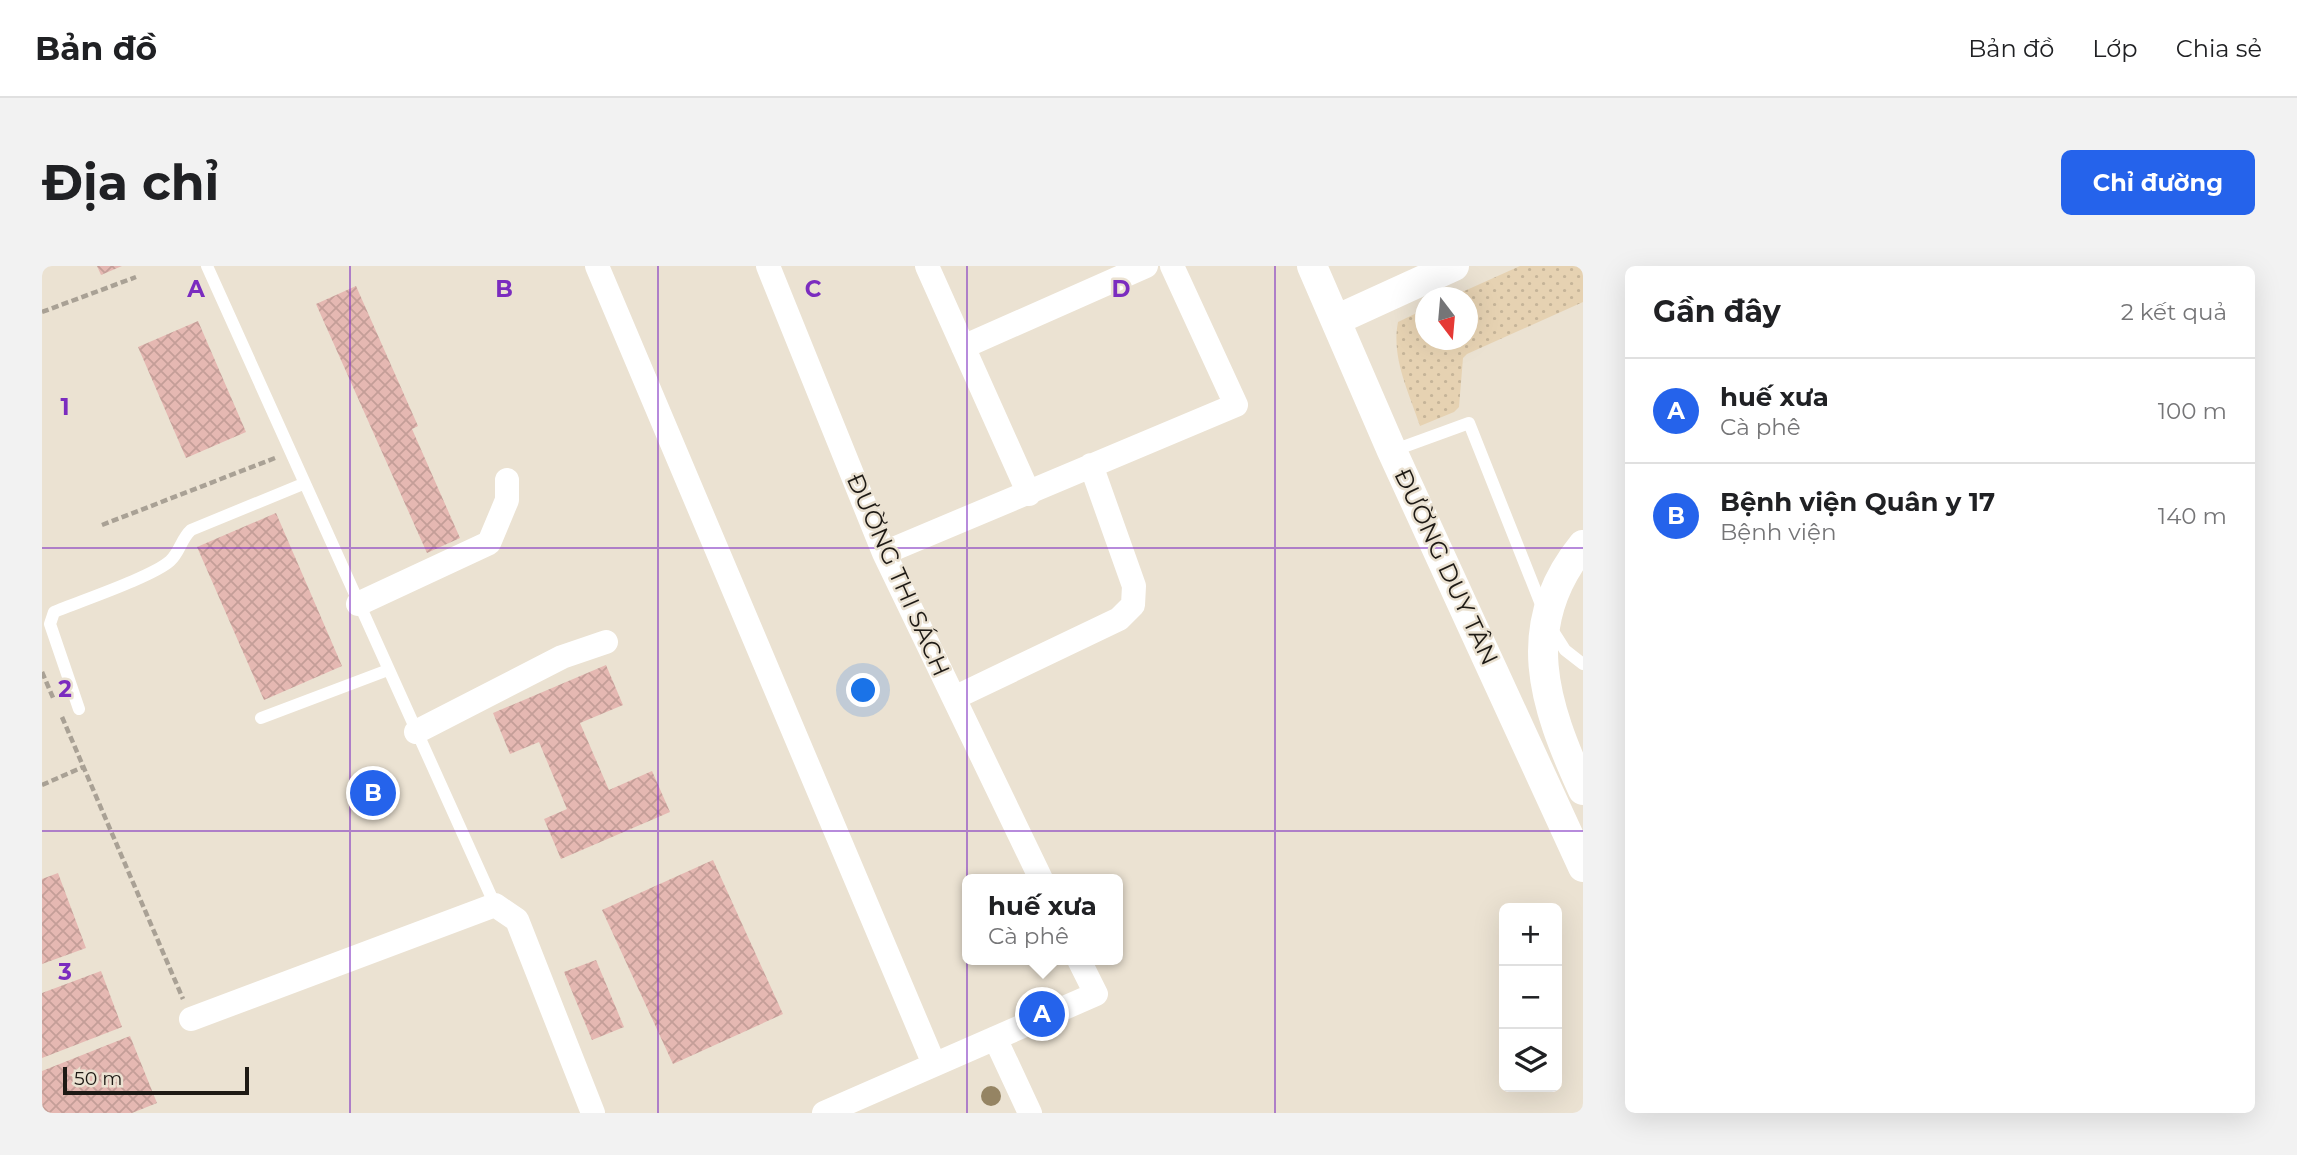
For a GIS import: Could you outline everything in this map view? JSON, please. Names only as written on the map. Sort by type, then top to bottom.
[{"type":"street","points":[[597,266],[934,1064]]},
{"type":"street","name":"ĐƯỜNG THI SÁCH","points":[[768,266],[884,553],[1039,874]]},
{"type":"street","points":[[927,266],[1029,494]]},
{"type":"street","points":[[963,347],[1146,266]]},
{"type":"street","points":[[884,553],[1236,405],[1172,266]]},
{"type":"street","name":"ĐƯỜNG DUY TÂN","points":[[1312,266],[1392,451],[1583,867]]},
{"type":"street","points":[[1336,320],[1454,266]]},
{"type":"street","points":[[954,698],[1119,619],[1133,605],[1134,586],[1091,465]]},
{"type":"street","points":[[358,604],[489,543],[507,500],[507,480]]},
{"type":"street","points":[[1583,545],[1570,562],[1555,592],[1544,629],[1541,671],[1552,715],[1583,790]]},
{"type":"street","points":[[416,732],[562,657],[606,642]]},
{"type":"street","points":[[1535,762],[1583,742]]},
{"type":"street","points":[[191,1019],[495,905],[517,920],[593,1113]]},
{"type":"street","points":[[824,1113],[1096,994],[1082,965]]},
{"type":"street","points":[[995,1038],[1030,1113]]},
{"type":"lane","points":[[207,266],[495,905]]},
{"type":"lane","points":[[1392,451],[1469,423],[1551,627],[1565,650],[1583,664]]},
{"type":"lane","points":[[79,709],[50,624],[54,612],[163,567],[172,559],[183,538],[191,530],[303,484]]},
{"type":"lane","points":[[261,718],[388,670]]},
{"type":"path","points":[[42,312],[136,277]]},
{"type":"path","points":[[102,525],[289,453]]},
{"type":"path","points":[[42,672],[191,1019]]},
{"type":"path","points":[[42,785],[83,767]]},
{"type":"shaded area","points":[[1520,266],[1583,266],[1583,302],[1478,349],[1478,287],[1473,287]]},
{"type":"shaded area","points":[[1415,314],[1415,350],[1476,350],[1463,358],[1459,407],[1454,412],[1420,426],[1399,362],[1396,335],[1398,322]]},
{"type":"building","points":[[97,266],[122,266],[101,275]]},
{"type":"building","points":[[356,286],[418,426],[412,429],[460,538],[427,553],[316,304]]},
{"type":"building","points":[[198,321],[246,432],[186,458],[138,347]]},
{"type":"building","points":[[276,513],[342,666],[264,700],[197,547]]},
{"type":"building","points":[[606,665],[623,705],[580,723],[609,790],[652,771],[670,812],[561,859],[544,819],[567,809],[539,742],[510,754],[493,713]]},
{"type":"building","points":[[713,860],[783,1014],[673,1064],[602,910]]},
{"type":"building","points":[[58,873],[86,948],[42,964],[42,879]]},
{"type":"building","points":[[596,960],[624,1027],[592,1040],[564,972]]},
{"type":"building","points":[[101,971],[122,1027],[42,1058],[42,993]]},
{"type":"building","points":[[130,1036],[157,1103],[132,1113],[42,1113],[42,1071]]},
{"type":"place","name":"Bệnh viện Quân y 17","points":[[373,793]]},
{"type":"place","name":"huế xưa","points":[[1042,1014]]}]
